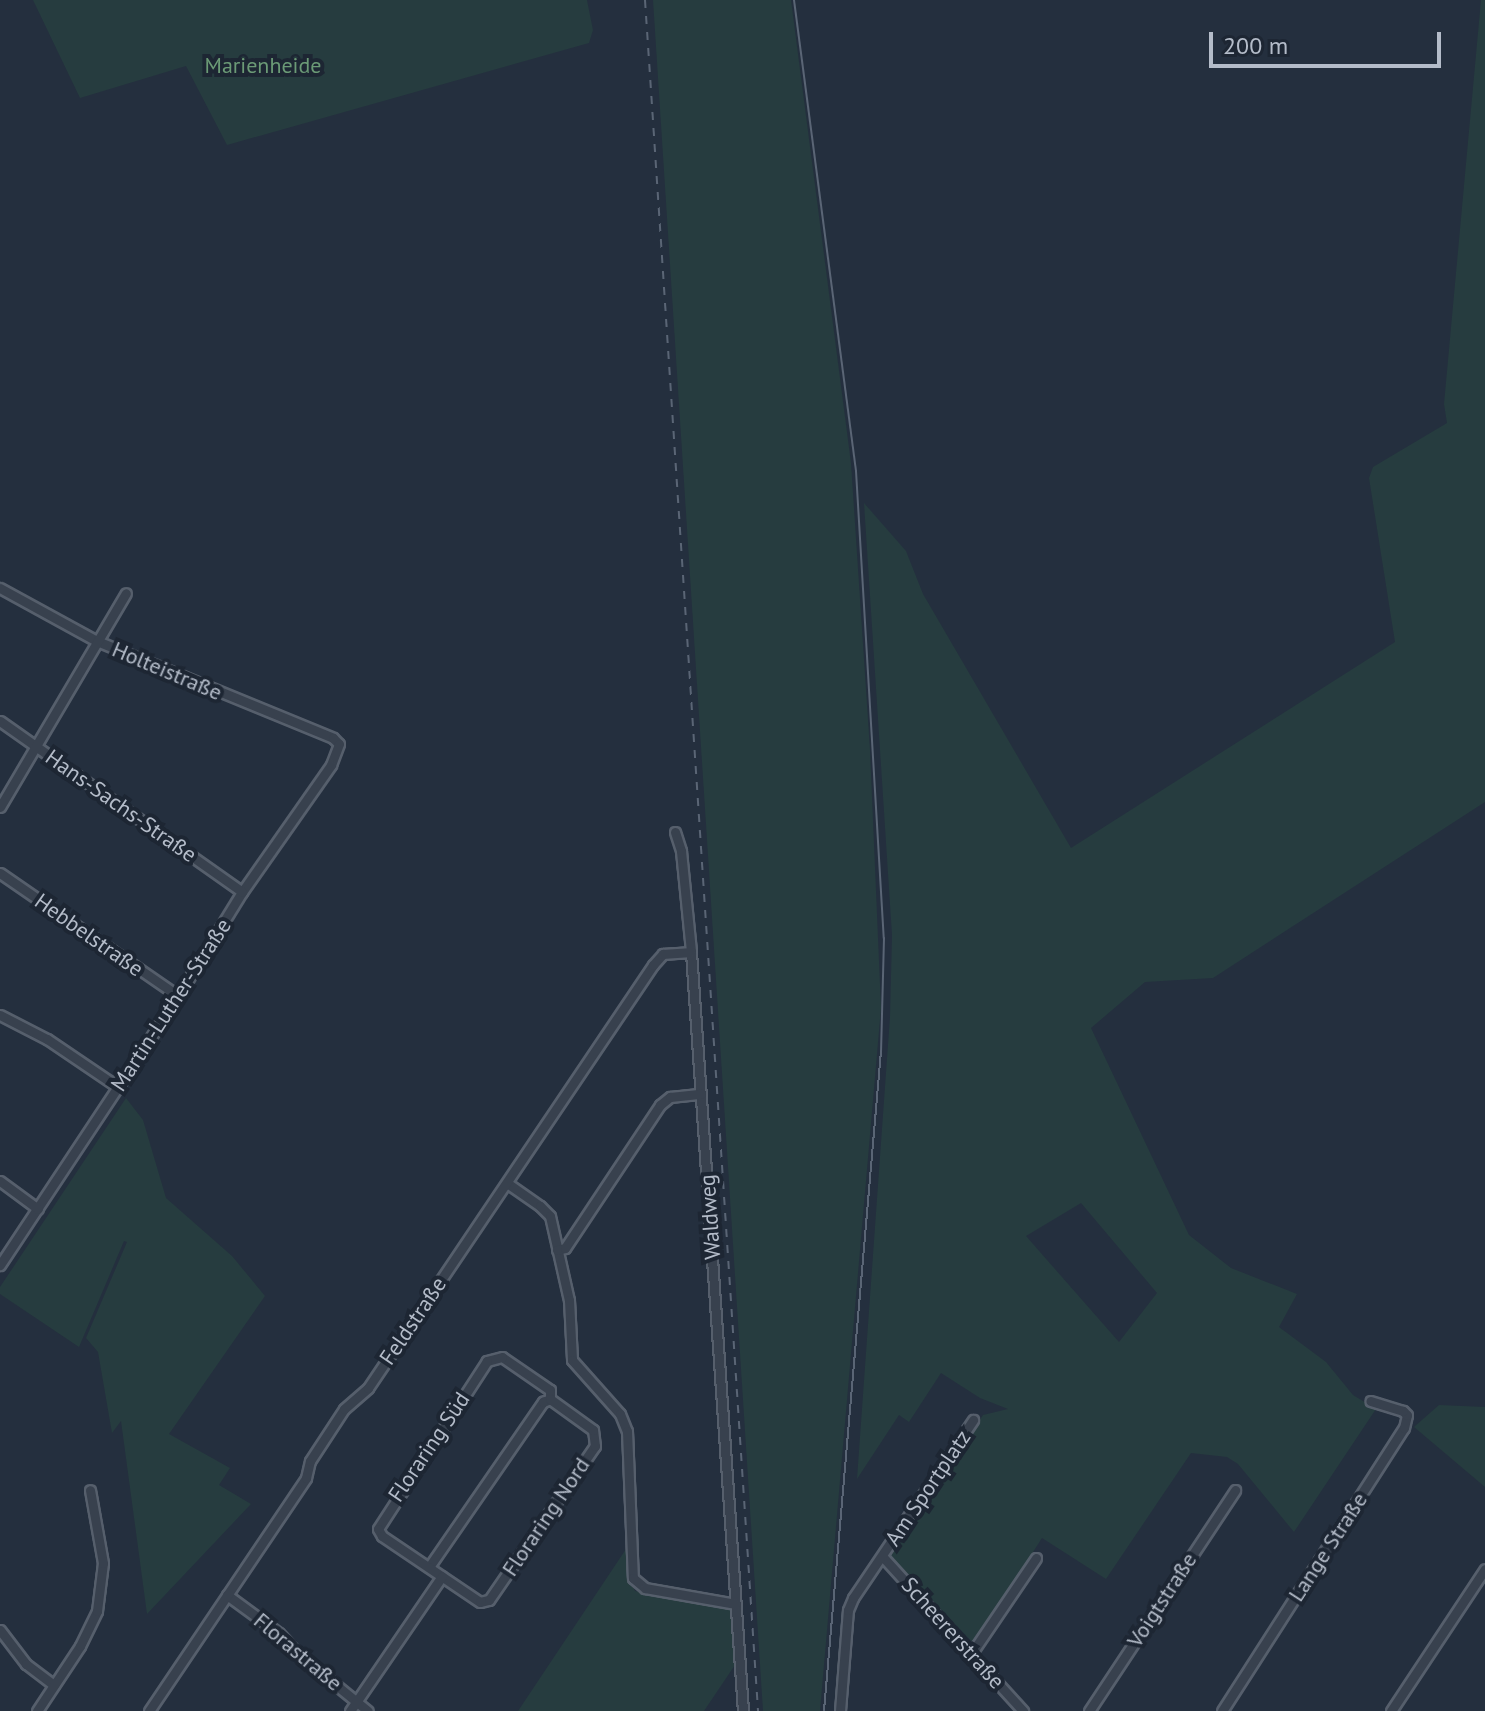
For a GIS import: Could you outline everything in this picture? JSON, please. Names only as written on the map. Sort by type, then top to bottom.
[{"type":"street","name":"Holteistraße","points":[[0,588],[97,641],[333,738],[339,744]]},
{"type":"street","points":[[0,807],[126,593]]},
{"type":"street","name":"Hans-Sachs-Straße","points":[[0,721],[242,892]]},
{"type":"street","name":"Martin-Luther-Straße","points":[[0,1265],[178,996],[242,892],[331,765],[339,744]]},
{"type":"street","name":"Waldweg","points":[[675,832],[681,851],[691,952],[743,1711]]},
{"type":"street","name":"Hebbelstraße","points":[[0,873],[178,996]]},
{"type":"street","name":"Feldstraße","points":[[149,1711],[306,1478],[310,1461],[344,1409],[368,1388],[659,956],[691,952]]},
{"type":"street","points":[[0,1015],[47,1039],[118,1087]]},
{"type":"street","points":[[557,1250],[565,1248],[660,1105],[670,1097],[701,1094]]},
{"type":"street","points":[[0,1181],[38,1209]]},
{"type":"street","points":[[507,1183],[545,1210],[553,1225],[569,1300],[572,1360],[620,1414],[627,1431],[633,1578],[645,1588],[736,1604]]},
{"type":"street","name":"Floraring Süd","points":[[442,1576],[382,1536],[378,1524],[487,1361],[502,1357],[550,1394]]},
{"type":"street","points":[[429,1567],[550,1394]]},
{"type":"street","name":"Floraring Nord","points":[[442,1576],[480,1602],[489,1600],[595,1446],[593,1430],[550,1394]]},
{"type":"street","name":"Lange Straße","points":[[1222,1711],[1404,1428],[1407,1415],[1403,1411],[1371,1401]]},
{"type":"street","name":"Am Sportplatz","points":[[840,1711],[848,1610],[973,1420]]},
{"type":"street","points":[[37,1711],[86,1636],[100,1598],[103,1563],[90,1490]]},
{"type":"street","name":"Voigtstraße","points":[[1089,1711],[1235,1490]]},
{"type":"street","name":"Scheererstraße","points":[[882,1556],[1023,1711]]},
{"type":"street","points":[[971,1654],[1036,1558]]},
{"type":"street","points":[[1391,1711],[1485,1569]]},
{"type":"street","points":[[350,1711],[442,1576]]},
{"type":"street","name":"Florastraße","points":[[227,1595],[279,1633],[307,1662],[368,1711]]},
{"type":"street","points":[[0,1630],[26,1664],[54,1685]]},
{"type":"green space","name":"Marienheide","points":[[33,0],[587,0],[593,30],[589,43],[227,145],[186,66],[80,98]]},
{"type":"green space","points":[[653,0],[791,0],[851,463],[870,750],[881,1008],[820,1711],[763,1711]]},
{"type":"green space","points":[[1481,0],[1485,0],[1485,802],[1213,978],[1145,982],[1091,1028],[1189,1235],[1231,1268],[1297,1294],[1279,1327],[1326,1362],[1353,1395],[1376,1409],[1294,1532],[1238,1464],[1227,1457],[1191,1453],[1106,1579],[1042,1538],[974,1644],[889,1555],[983,1415],[1008,1409],[980,1398],[941,1373],[909,1422],[899,1415],[857,1479],[890,1017],[892,935],[864,503],[906,551],[923,594],[1071,848],[1395,642],[1369,478],[1373,467],[1447,423],[1444,404]],"holes":[[[1081,1203],[1157,1293],[1119,1342],[1026,1236]]]},
{"type":"green space","points":[[126,1098],[143,1120],[166,1198],[232,1256],[265,1296],[169,1434],[230,1468],[219,1485],[251,1504],[147,1614],[121,1421],[112,1433],[98,1352],[86,1338],[127,1242],[124,1241],[79,1347],[0,1294],[0,1287]]},
{"type":"green space","points":[[1439,1405],[1485,1407],[1485,1487],[1414,1427]]},
{"type":"green space","points":[[626,1549],[628,1575],[635,1591],[735,1606],[737,1662],[704,1711],[518,1711]]},
{"type":"tram line","points":[[794,0],[856,471],[884,938],[881,1051],[824,1711]]},
{"type":"railway","points":[[645,0],[758,1711]]}]
